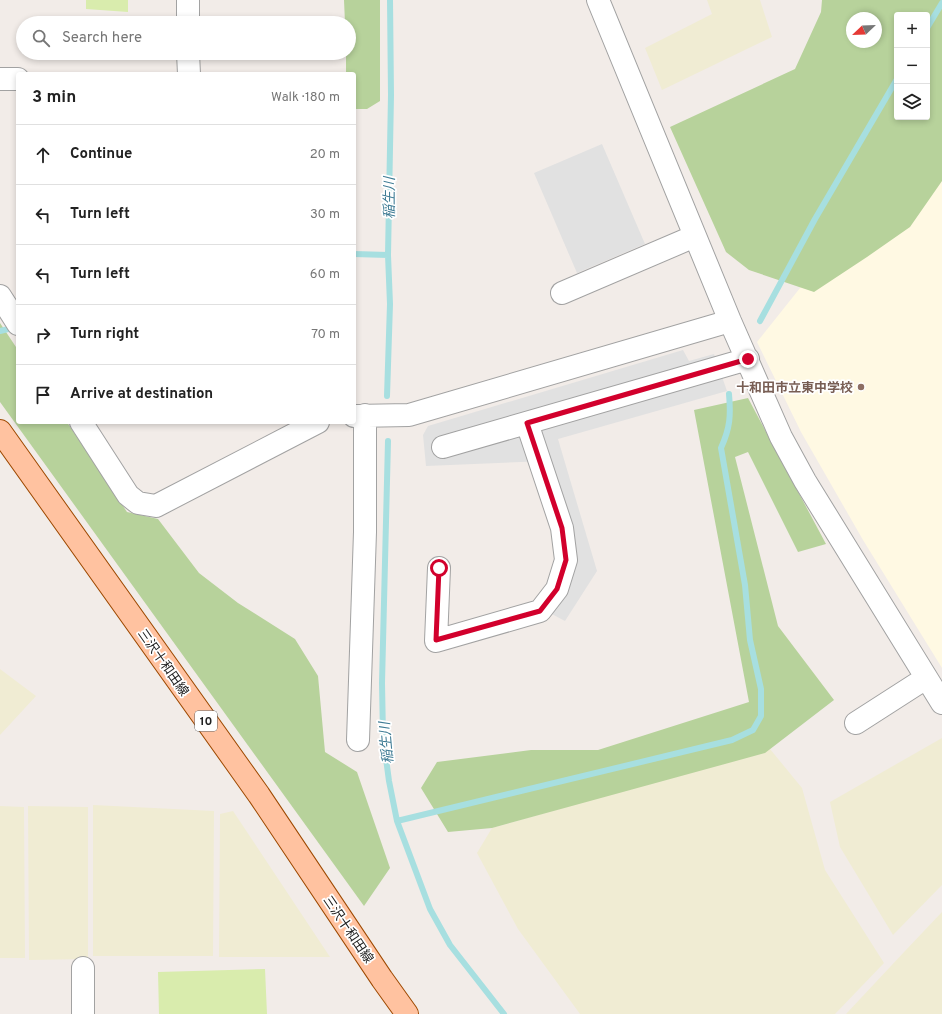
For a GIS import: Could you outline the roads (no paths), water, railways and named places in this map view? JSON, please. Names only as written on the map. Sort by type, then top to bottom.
[{"type":"main road","name":"三沢十和田線","points":[[0,431],[259,796],[407,1014]]},
{"type":"street","points":[[188,0],[188,16]]},
{"type":"street","points":[[598,0],[730,321],[781,437],[805,481],[942,703]]},
{"type":"street","points":[[188,60],[189,72]]},
{"type":"street","points":[[0,79],[16,79]]},
{"type":"street","points":[[562,293],[695,236]]},
{"type":"street","points":[[0,296],[16,321]]},
{"type":"street","points":[[358,740],[365,532],[360,416],[409,415],[730,321]]},
{"type":"street","points":[[443,447],[748,359]]},
{"type":"street","points":[[439,568],[436,640],[540,611],[557,589],[566,560],[562,528],[527,423]]},
{"type":"street","points":[[82,424],[128,495],[138,504],[156,506],[314,424]]},
{"type":"street","points":[[856,723],[926,678]]},
{"type":"street","points":[[83,968],[83,1014]]},
{"type":"waterway","name":"稲生川","points":[[387,396],[390,304],[388,255],[391,95],[390,0]]},
{"type":"waterway","points":[[930,23],[942,3]]},
{"type":"waterway","points":[[760,321],[815,219],[894,84]]},
{"type":"waterway","points":[[356,254],[388,255]]},
{"type":"waterway","points":[[0,331],[16,327]]},
{"type":"waterway","points":[[397,821],[732,740],[753,730],[761,716],[761,689],[750,640],[745,585],[721,448],[729,422],[729,394]]},
{"type":"waterway","name":"稲生川","points":[[388,441],[382,683],[383,736],[389,781],[397,821],[430,909],[450,945],[504,1014]]},
{"type":"place","name":"十和田市立東中学校","points":[[861,387]]}]
